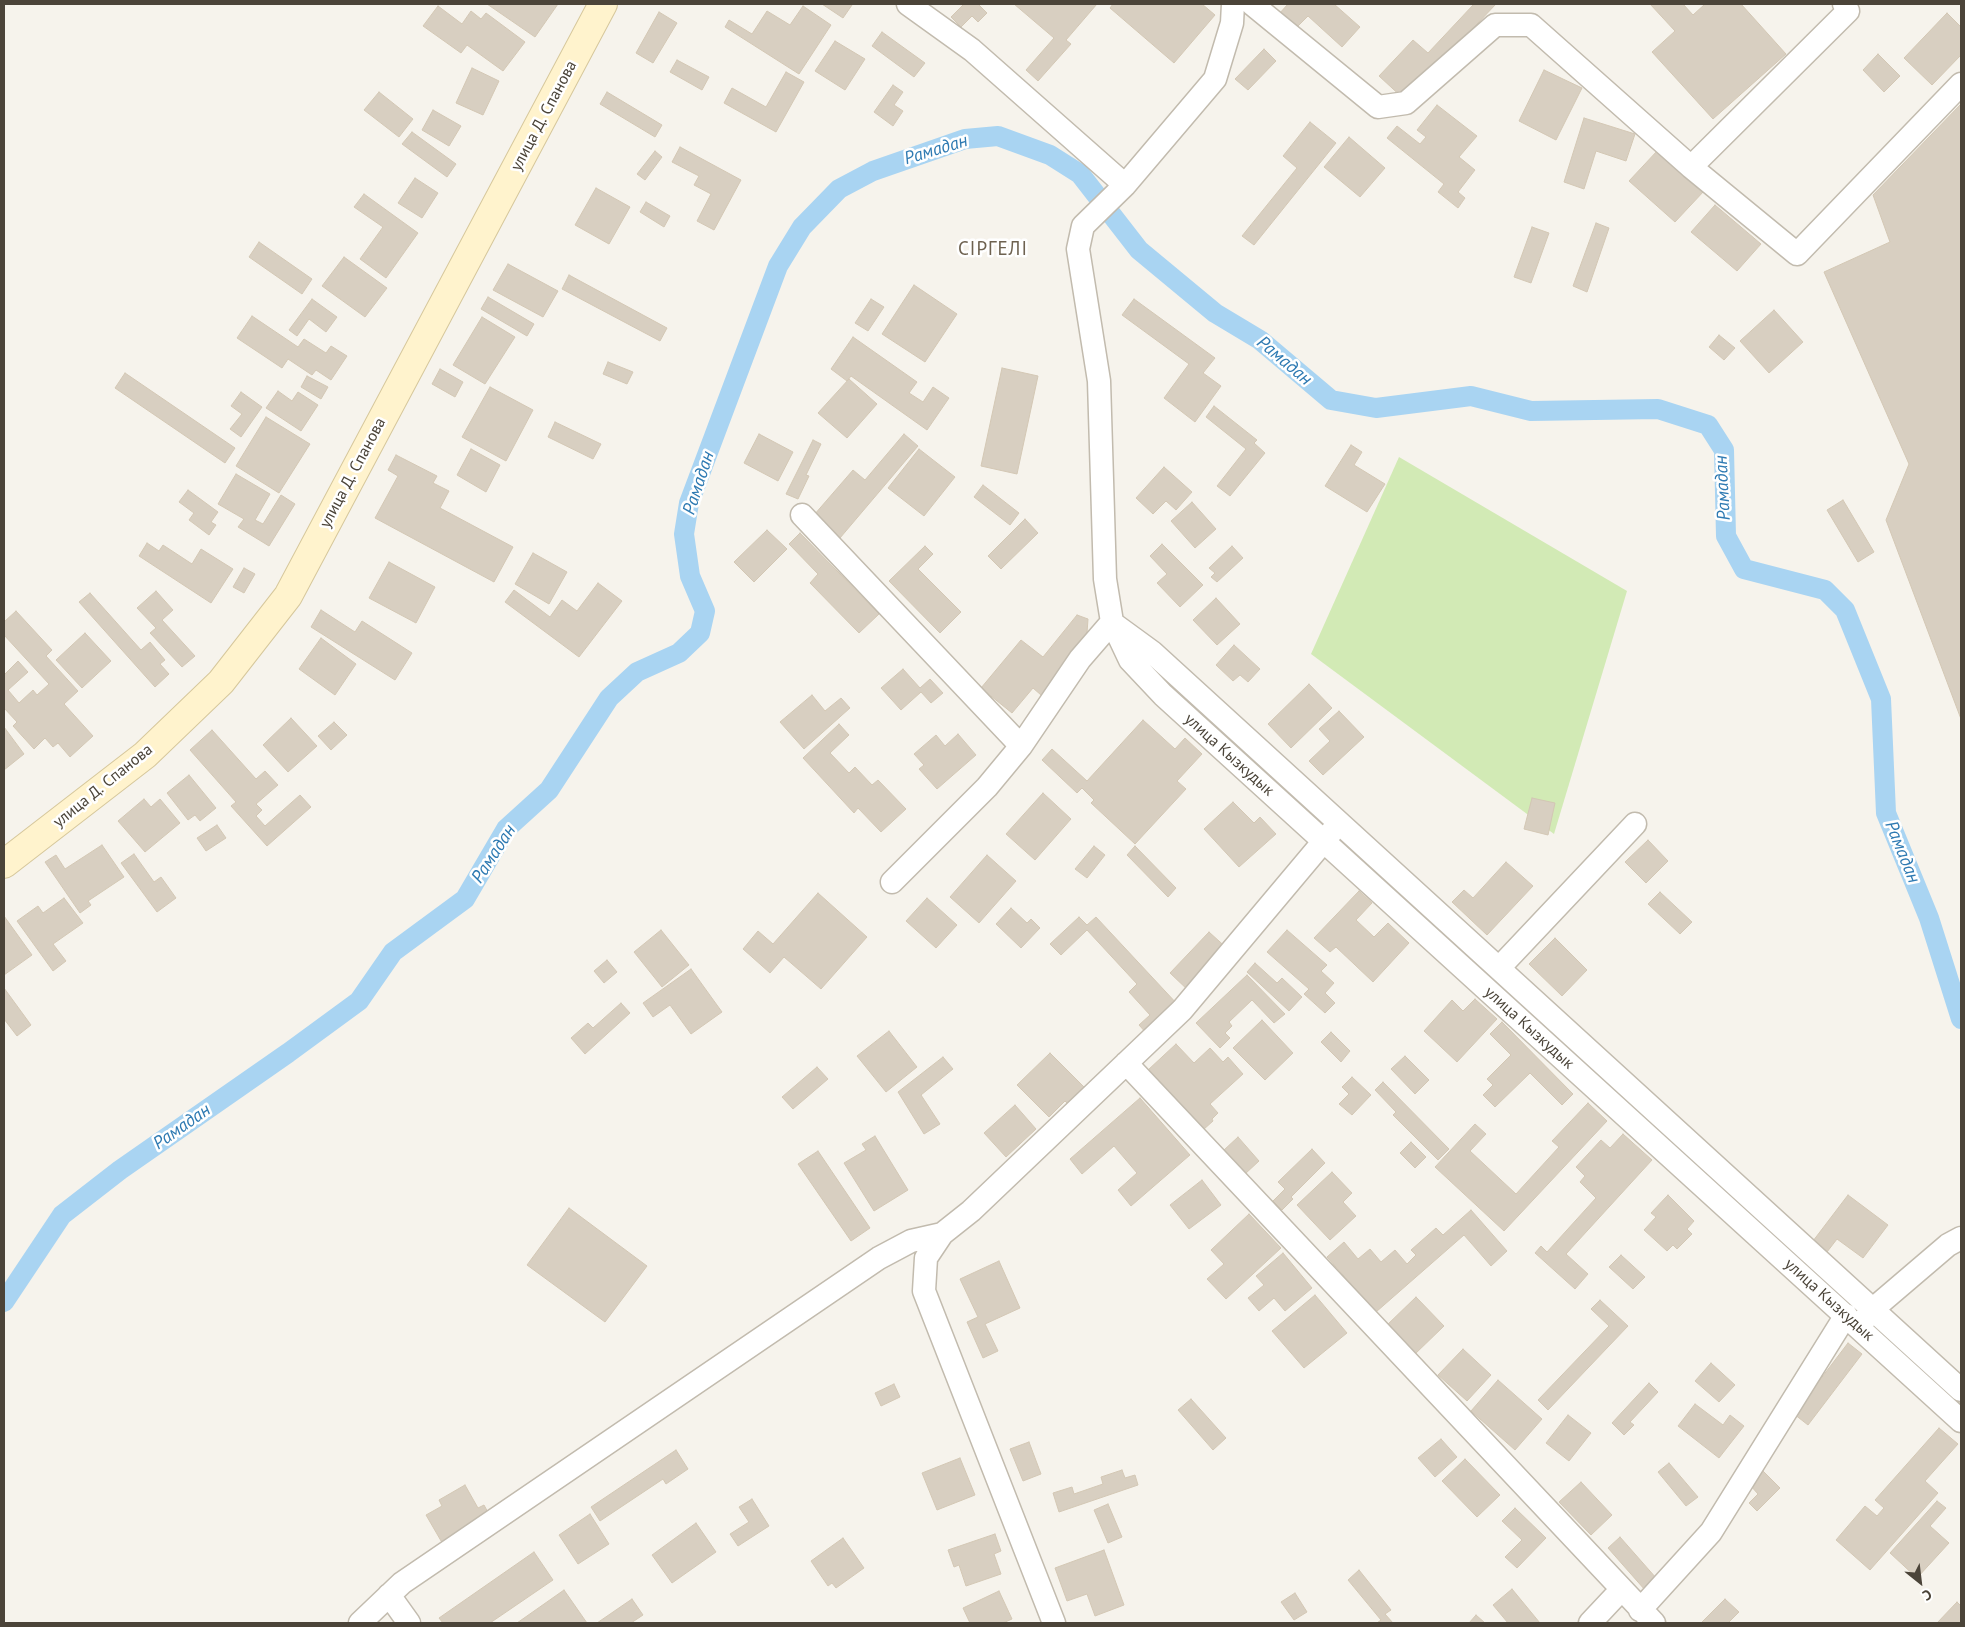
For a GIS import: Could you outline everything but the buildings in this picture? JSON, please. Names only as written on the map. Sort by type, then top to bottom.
[{"type":"main road","name":"улица Д. Спанова","points":[[4,864],[145,755],[221,682],[288,596],[604,4]]},
{"type":"street","points":[[908,4],[972,50],[1125,185],[1215,79],[1232,23],[1233,4]]},
{"type":"street","points":[[1252,4],[1378,107],[1406,103],[1495,25],[1531,24],[1691,167],[1797,254],[1961,84]]},
{"type":"street","points":[[1691,167],[1848,11],[1844,4]]},
{"type":"street","name":"улица Кызкудык","points":[[1125,185],[1082,226],[1078,249],[1099,381],[1105,579],[1112,622],[1130,660],[1163,695],[1852,1321],[1960,1416]]},
{"type":"street","points":[[802,514],[1021,746]]},
{"type":"street","points":[[892,882],[987,787],[1021,746],[1080,659],[1112,622],[1152,652],[1961,1390]]},
{"type":"street","points":[[1054,1623],[924,1291],[926,1258],[942,1234],[971,1212],[1182,1010],[1325,842],[1339,822]]},
{"type":"street","points":[[1499,968],[1635,824]]},
{"type":"street","points":[[1538,1035],[1553,1018]]},
{"type":"street","points":[[1126,1064],[1647,1617],[1711,1532],[1852,1321],[1873,1310],[1948,1245],[1961,1238]]},
{"type":"street","points":[[1738,1217],[1750,1198]]},
{"type":"street","points":[[360,1623],[402,1583],[879,1258],[911,1240],[942,1234]]},
{"type":"street","points":[[1590,1623],[1621,1590]]},
{"type":"street","points":[[389,1595],[409,1623]]},
{"type":"green space","points":[[1399,457],[1627,591],[1554,834],[1311,654]]},
{"type":"waterway","name":"Рамадан","points":[[4,1302],[62,1215],[120,1170],[359,1001],[393,952],[465,899],[506,829],[549,790],[609,698],[637,672],[679,653],[700,633],[705,611],[690,576],[684,534],[689,503],[778,266],[802,227],[839,189],[873,171],[965,139],[998,136],[1050,155],[1080,174],[1139,250],[1215,313],[1260,340],[1331,400],[1376,408],[1471,396],[1531,411],[1658,409],[1708,425],[1724,450],[1726,536],[1744,569],[1825,590],[1845,610],[1881,699],[1886,813],[1929,918],[1961,1019]]},
{"type":"district","name":"СІРГЕЛІ","points":[[993,250]]}]
